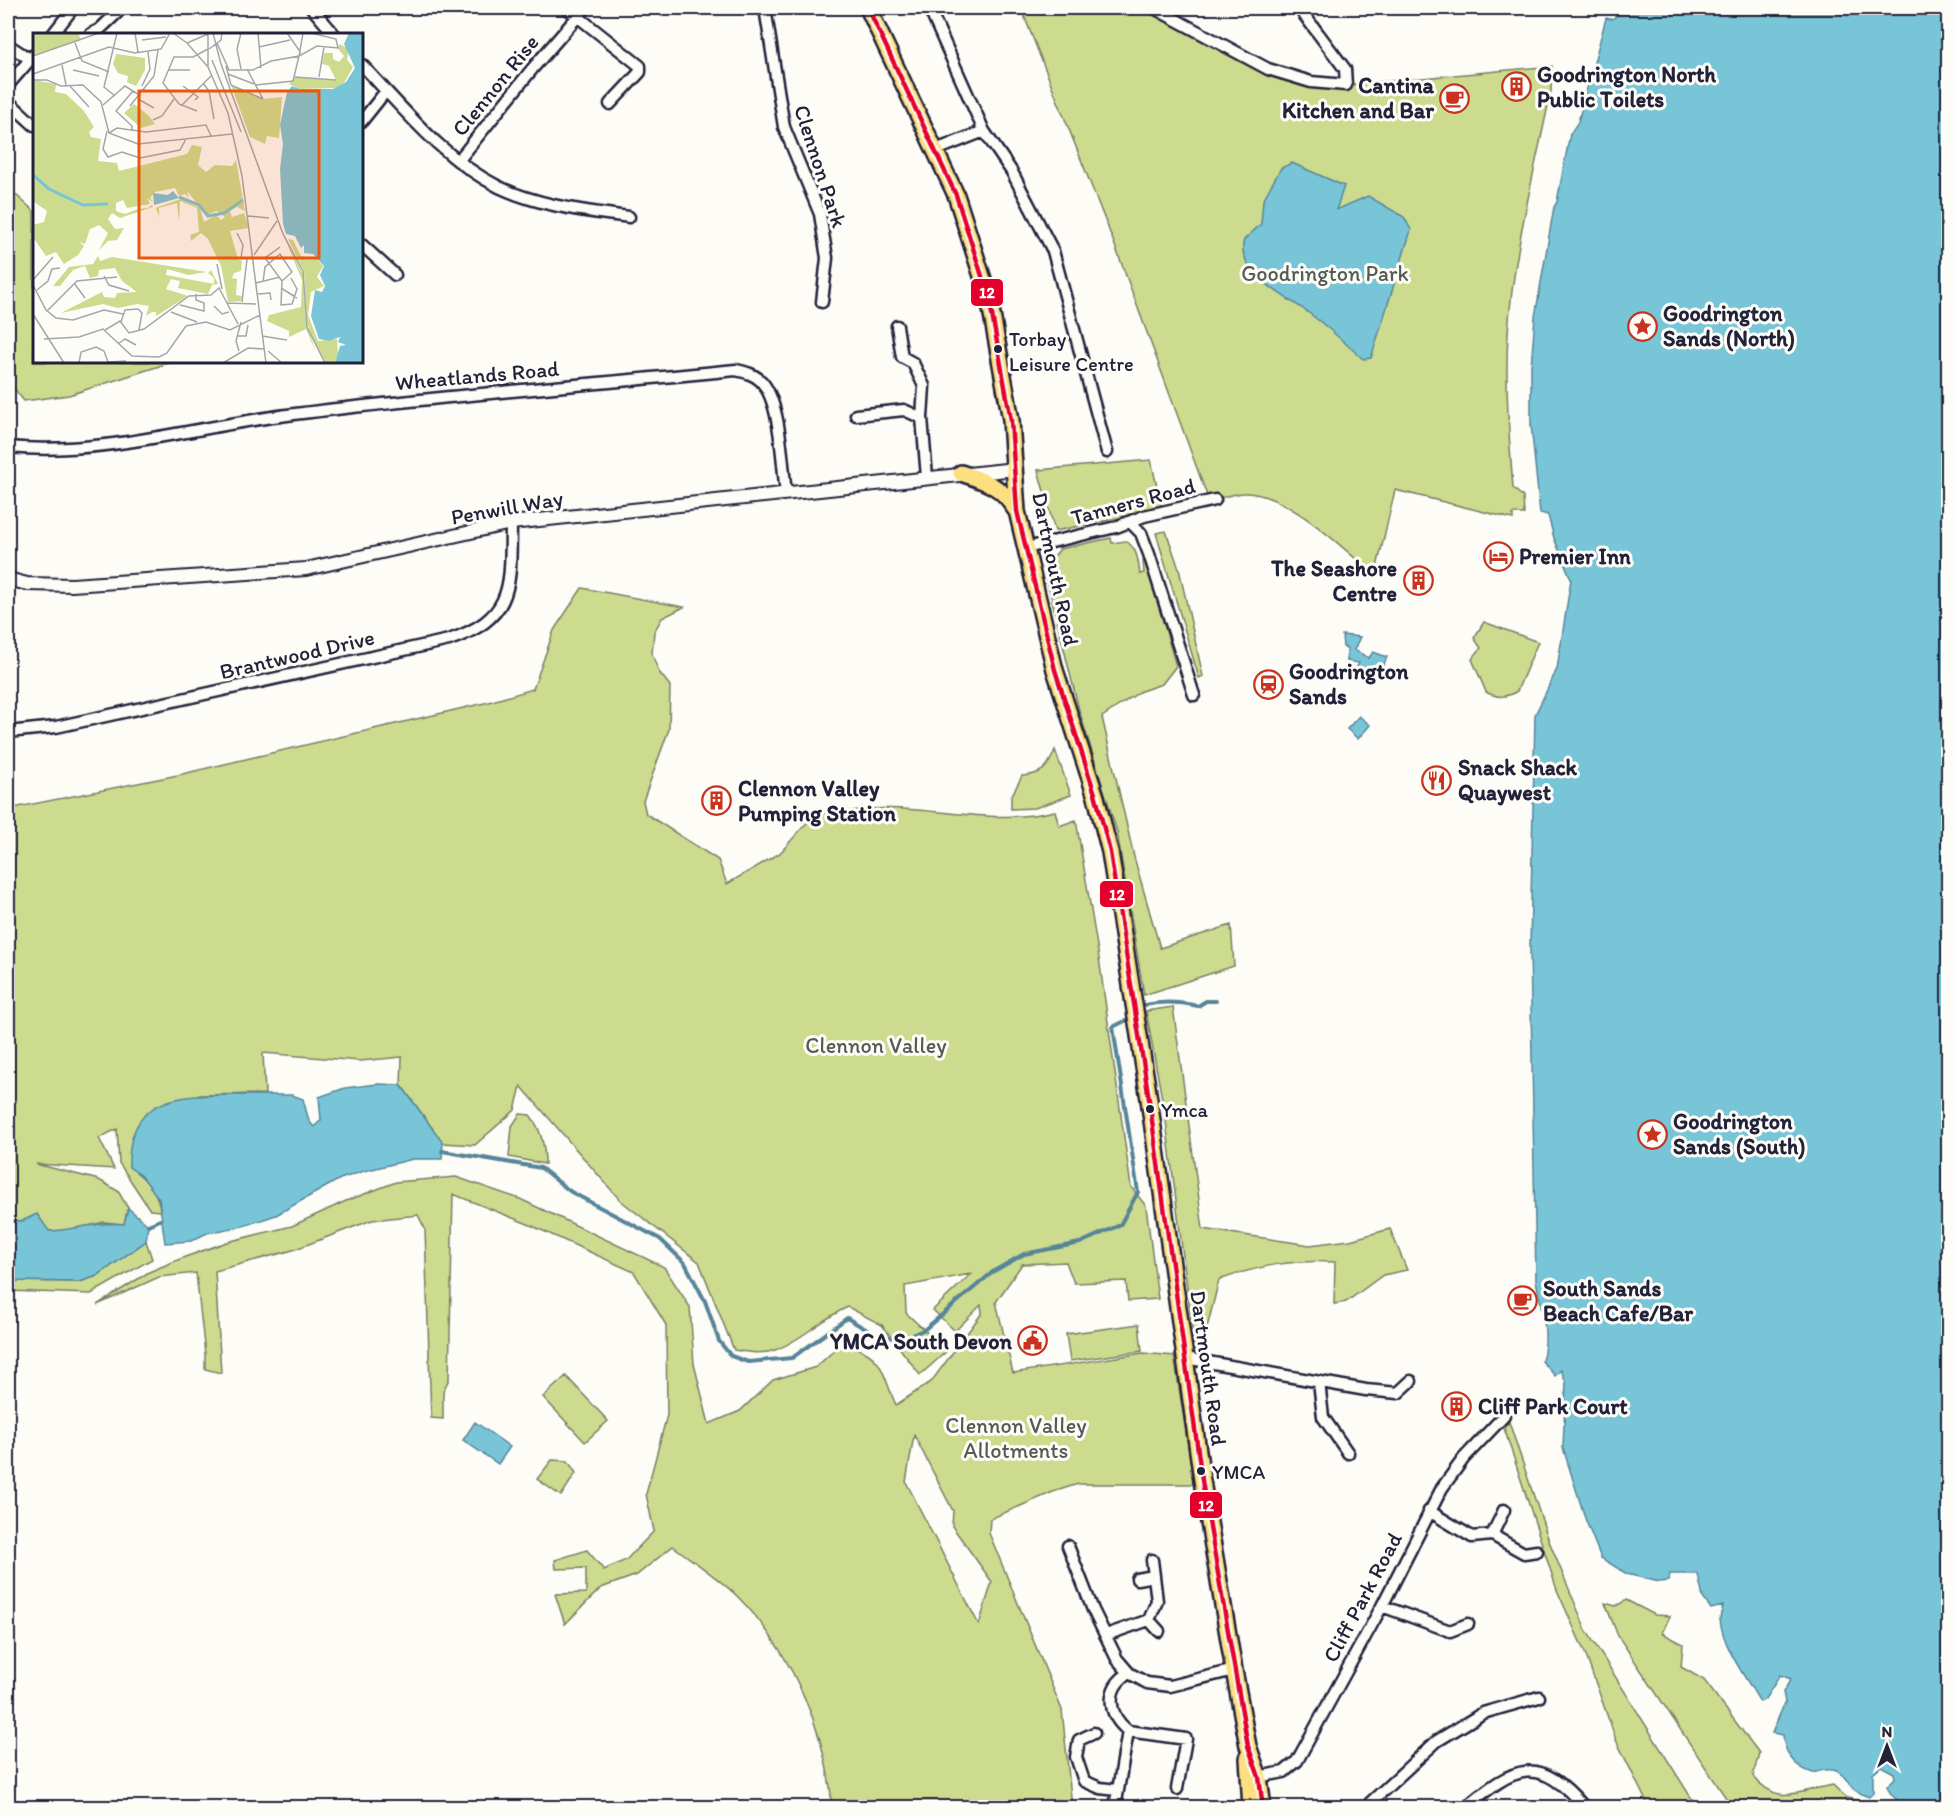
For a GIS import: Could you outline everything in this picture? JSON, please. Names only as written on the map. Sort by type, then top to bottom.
[{"type":"main road","name":"Dartmouth Road","points":[[868,8],[956,195],[989,298],[1011,420],[1017,511],[1055,670],[1096,797],[1110,852],[1139,1031],[1185,1358],[1234,1670],[1254,1778],[1263,1808]]},
{"type":"main road","points":[[961,473],[990,482],[1008,495],[1017,511]]},
{"type":"main road","name":"Dartmouth Road","points":[[1251,1808],[1254,1778]]},
{"type":"street","points":[[54,33],[73,8]]},
{"type":"street","points":[[312,8],[333,33]]},
{"type":"street","points":[[567,8],[582,11],[640,66],[640,72],[610,104]]},
{"type":"street","name":"Clennon Park","points":[[765,8],[784,127],[820,214],[827,258],[822,302]]},
{"type":"street","points":[[929,8],[984,131],[1012,172],[1053,250],[1107,452]]},
{"type":"street","points":[[1154,8],[1268,69],[1311,82],[1346,85],[1345,69],[1299,8]]},
{"type":"street","points":[[93,33],[119,11]]},
{"type":"street","name":"Clennon Rise","points":[[459,161],[582,11]]},
{"type":"street","points":[[8,45],[32,57],[8,85]]},
{"type":"street","points":[[363,66],[437,144],[499,187],[571,210],[629,217]]},
{"type":"street","points":[[363,120],[386,91]]},
{"type":"street","points":[[8,101],[33,123]]},
{"type":"street","points":[[936,150],[984,131]]},
{"type":"street","points":[[363,246],[395,275]]},
{"type":"street","points":[[897,326],[902,357],[913,363],[924,386],[922,418],[927,477]]},
{"type":"street","name":"Wheatlands Road","points":[[8,447],[77,447],[136,442],[266,418],[370,405],[736,370],[748,373],[760,380],[773,401],[786,493]]},
{"type":"street","points":[[856,415],[904,410],[922,418]]},
{"type":"street","name":"Penwill Way","points":[[8,579],[27,584],[72,585],[306,569],[511,523],[1015,469]]},
{"type":"street","name":"Tanners Road","points":[[1026,548],[1215,500]]},
{"type":"street","name":"Brantwood Drive","points":[[8,732],[28,732],[107,717],[449,640],[475,631],[494,615],[506,596],[511,577],[511,523]]},
{"type":"street","points":[[1131,523],[1141,533],[1149,554],[1194,695]]},
{"type":"street","points":[[1185,1358],[1319,1382],[1398,1393],[1411,1381]]},
{"type":"street","points":[[1319,1382],[1323,1417],[1348,1453]]},
{"type":"street","name":"Cliff Park Road","points":[[1254,1778],[1284,1772],[1297,1761],[1382,1606],[1429,1511],[1464,1458],[1504,1416]]},
{"type":"street","points":[[1492,1535],[1504,1510]]},
{"type":"street","points":[[1429,1511],[1472,1537],[1492,1535],[1524,1553],[1537,1551]]},
{"type":"street","points":[[1068,1546],[1093,1610],[1117,1659],[1129,1673],[1146,1683],[1170,1686],[1234,1670]]},
{"type":"street","points":[[1106,1635],[1149,1620],[1157,1601],[1152,1560]]},
{"type":"street","points":[[1137,1579],[1154,1576]]},
{"type":"street","points":[[1382,1606],[1450,1631],[1468,1624]]},
{"type":"street","points":[[1149,1620],[1159,1631]]},
{"type":"street","points":[[1129,1673],[1117,1681],[1111,1698],[1113,1713],[1119,1724],[1128,1731],[1186,1738],[1177,1790]]},
{"type":"street","points":[[1370,1808],[1370,1803],[1437,1741],[1483,1713],[1539,1697]]},
{"type":"street","points":[[1115,1808],[1128,1731]]},
{"type":"street","points":[[1094,1733],[1079,1740],[1076,1757],[1084,1781],[1100,1788],[1117,1790]]},
{"type":"street","points":[[1465,1808],[1484,1791],[1516,1774],[1531,1771],[1547,1773],[1566,1786],[1585,1808]]},
{"type":"green space","name":"Goodrington Park","points":[[1021,8],[1154,8],[1268,69],[1346,85],[1552,66],[1551,91],[1520,242],[1508,333],[1507,391],[1513,488],[1523,497],[1524,514],[1513,514],[1513,519],[1395,490],[1375,576],[1314,524],[1279,502],[1262,495],[1245,493],[1209,501],[1114,243]]},
{"type":"green space","points":[[8,188],[33,210],[33,363],[169,363],[69,395],[24,401],[8,381]]},
{"type":"green space","points":[[1151,460],[1162,509],[1055,531],[1038,470]]},
{"type":"green space","points":[[1166,531],[1179,569],[1203,676],[1199,678],[1156,533]]},
{"type":"green space","points":[[1111,538],[1112,543],[1126,541],[1130,544],[1137,556],[1140,574],[1144,573],[1143,561],[1146,563],[1176,666],[1162,684],[1141,691],[1102,717],[1134,857],[1160,948],[1231,925],[1234,966],[1144,995],[1117,832],[1079,710],[1044,568],[1060,549]]},
{"type":"green space","name":"Clennon Valley","points":[[582,588],[684,607],[662,618],[654,632],[652,654],[659,672],[670,686],[669,729],[643,801],[646,814],[718,860],[727,884],[780,853],[810,819],[830,809],[835,814],[863,809],[890,808],[1000,817],[1027,816],[1055,811],[1059,826],[1076,820],[1099,958],[1131,1187],[1146,1206],[1158,1299],[1128,1301],[1126,1281],[1074,1283],[1066,1262],[1022,1264],[996,1302],[1013,1373],[1143,1353],[1174,1356],[1194,1484],[1078,1484],[1053,1492],[990,1519],[989,1533],[1062,1710],[1072,1807],[832,1807],[823,1750],[803,1694],[790,1667],[757,1618],[738,1597],[673,1546],[637,1575],[601,1588],[565,1624],[555,1594],[586,1593],[586,1568],[556,1569],[555,1560],[587,1550],[604,1570],[626,1560],[654,1531],[646,1494],[667,1415],[666,1325],[634,1272],[528,1224],[453,1194],[449,1379],[443,1391],[443,1419],[431,1418],[425,1229],[418,1215],[372,1220],[293,1250],[215,1271],[221,1373],[205,1369],[196,1273],[159,1277],[97,1305],[149,1272],[227,1242],[292,1226],[346,1201],[396,1182],[456,1177],[520,1199],[664,1267],[690,1307],[694,1364],[709,1424],[740,1411],[773,1380],[816,1367],[842,1343],[867,1353],[880,1365],[896,1405],[931,1382],[982,1313],[981,1305],[955,1331],[933,1310],[971,1274],[905,1286],[906,1313],[947,1351],[920,1375],[882,1325],[848,1307],[794,1341],[770,1352],[734,1350],[699,1262],[620,1200],[521,1086],[515,1110],[475,1145],[443,1143],[401,1085],[402,1057],[360,1061],[263,1053],[265,1094],[199,1095],[129,1166],[154,1191],[160,1211],[150,1210],[119,1163],[117,1129],[99,1138],[114,1169],[36,1164],[99,1180],[118,1191],[128,1208],[124,1224],[104,1222],[72,1230],[49,1231],[22,1221],[8,1220],[8,809],[178,775],[489,702],[533,689],[554,630]],"holes":[[[914,1435],[953,1511],[952,1526],[992,1582],[979,1625],[906,1482]]]},
{"type":"green space","points":[[1484,622],[1538,642],[1517,691],[1509,695],[1498,696],[1486,692],[1472,659],[1481,648],[1474,638]]},
{"type":"green space","points":[[1055,750],[1071,795],[1035,808],[1011,809],[1011,797],[1022,776],[1035,774],[1043,769],[1050,762]]},
{"type":"green space","points":[[1173,1007],[1203,1229],[1310,1245],[1350,1240],[1390,1229],[1407,1270],[1383,1275],[1346,1302],[1334,1304],[1335,1262],[1276,1265],[1219,1280],[1207,1328],[1207,1351],[1195,1351],[1166,1121],[1146,1011]]},
{"type":"green space","points":[[520,1114],[530,1115],[540,1132],[545,1164],[509,1157],[512,1126]]},
{"type":"green space","points":[[146,1241],[152,1259],[91,1294],[8,1291],[9,1281],[80,1282],[97,1276]]},
{"type":"green space","points":[[1139,1324],[1142,1351],[1070,1361],[1066,1334]]},
{"type":"green space","points":[[566,1376],[608,1421],[585,1442],[543,1397]]},
{"type":"green space","points":[[1509,1422],[1549,1541],[1586,1630],[1697,1807],[1649,1807],[1616,1740],[1585,1653],[1557,1590],[1504,1428]]},
{"type":"green space","points":[[552,1460],[568,1461],[576,1473],[561,1496],[537,1479]]},
{"type":"green space","points":[[1626,1600],[1655,1615],[1670,1616],[1662,1633],[1683,1644],[1681,1667],[1704,1680],[1759,1753],[1753,1776],[1763,1786],[1772,1792],[1790,1794],[1833,1785],[1845,1797],[1884,1807],[1732,1807],[1618,1636],[1605,1603],[1616,1606]]},
{"type":"water","points":[[1626,8],[1948,8],[1948,1807],[1934,1803],[1929,1807],[1916,1807],[1898,1801],[1887,1786],[1895,1778],[1894,1773],[1881,1766],[1873,1773],[1873,1793],[1869,1797],[1853,1788],[1844,1777],[1833,1770],[1813,1773],[1800,1767],[1785,1748],[1783,1735],[1772,1733],[1785,1702],[1783,1692],[1791,1679],[1780,1675],[1765,1699],[1760,1702],[1736,1663],[1722,1631],[1720,1620],[1723,1606],[1711,1609],[1703,1598],[1698,1574],[1670,1574],[1668,1581],[1659,1582],[1627,1574],[1601,1558],[1586,1521],[1563,1448],[1566,1382],[1561,1370],[1555,1376],[1542,1361],[1545,1330],[1536,1280],[1530,947],[1535,715],[1557,669],[1571,579],[1554,538],[1548,515],[1540,513],[1531,424],[1531,367],[1535,317],[1554,207],[1557,202],[1570,134],[1578,122],[1606,18],[1612,19]]},
{"type":"water","points":[[1292,163],[1344,186],[1336,210],[1368,196],[1404,217],[1411,230],[1371,358],[1363,359],[1313,316],[1265,283],[1247,263],[1243,252],[1244,240],[1261,224],[1263,200],[1281,168]]},
{"type":"water","points":[[1342,635],[1360,637],[1354,650],[1369,658],[1373,652],[1387,657],[1379,676],[1364,673],[1359,677],[1355,671],[1359,663],[1347,661],[1347,648],[1343,647]]},
{"type":"water","points":[[1359,716],[1370,725],[1358,739],[1347,729]]},
{"type":"water","points":[[378,1084],[401,1085],[443,1143],[442,1159],[413,1159],[364,1171],[340,1179],[276,1215],[243,1226],[207,1233],[191,1241],[165,1243],[159,1199],[142,1176],[129,1167],[130,1145],[136,1127],[145,1115],[157,1106],[172,1100],[207,1095],[292,1095],[303,1099],[309,1121],[314,1127],[321,1120],[319,1097],[345,1088]]},
{"type":"water","points":[[128,1208],[148,1225],[146,1241],[97,1276],[80,1282],[8,1281],[8,1220],[22,1221],[37,1214],[49,1231],[124,1224]]},
{"type":"water","points":[[475,1422],[510,1447],[498,1464],[463,1440]]},
{"type":"waterway","points":[[1145,1005],[1172,1002],[1198,1006],[1206,1001],[1216,1001]]},
{"type":"waterway","points":[[442,1151],[541,1168],[571,1192],[660,1239],[685,1263],[705,1301],[719,1341],[731,1356],[748,1362],[792,1358],[847,1318],[879,1337],[905,1338],[925,1329],[994,1271],[1024,1254],[1080,1243],[1120,1225],[1138,1192],[1113,1027],[1127,1020]]},
{"type":"waterway","points":[[148,1225],[160,1220]]},
{"type":"transit line","name":"12","points":[[868,8],[956,195],[989,298],[1011,420],[1017,511],[1055,670],[1096,797],[1110,852],[1149,1099],[1203,1487],[1248,1746],[1259,1777],[1263,1808]]},
{"type":"place","name":"Goodrington North Public Toilets","points":[[1516,87]]},
{"type":"place","name":"Cantina Kitchen and Bar","points":[[1455,98]]},
{"type":"place","name":"Goodrington Sands (North)","points":[[1642,326]]},
{"type":"place","name":"Torbay Leisure Centre","points":[[998,349]]},
{"type":"place","name":"Premier Inn","points":[[1498,556]]},
{"type":"place","name":"The Seashore Centre","points":[[1418,581]]},
{"type":"place","name":"Goodrington Sands","points":[[1268,684]]},
{"type":"place","name":"Snack Shack Quaywest","points":[[1437,780]]},
{"type":"place","name":"Clennon Valley Pumping Station","points":[[717,801]]},
{"type":"place","name":"Ymca","points":[[1150,1109]]},
{"type":"place","name":"Goodrington Sands (South)","points":[[1652,1134]]},
{"type":"place","name":"South Sands Beach Cafe/Bar","points":[[1522,1301]]},
{"type":"place","name":"YMCA South Devon","points":[[1033,1341]]},
{"type":"place","name":"Cliff Park Court","points":[[1457,1406]]},
{"type":"place","name":"YMCA","points":[[1201,1471]]},
{"type":"park label","name":"Clennon Valley Allotments","points":[[1016,1438]]}]
